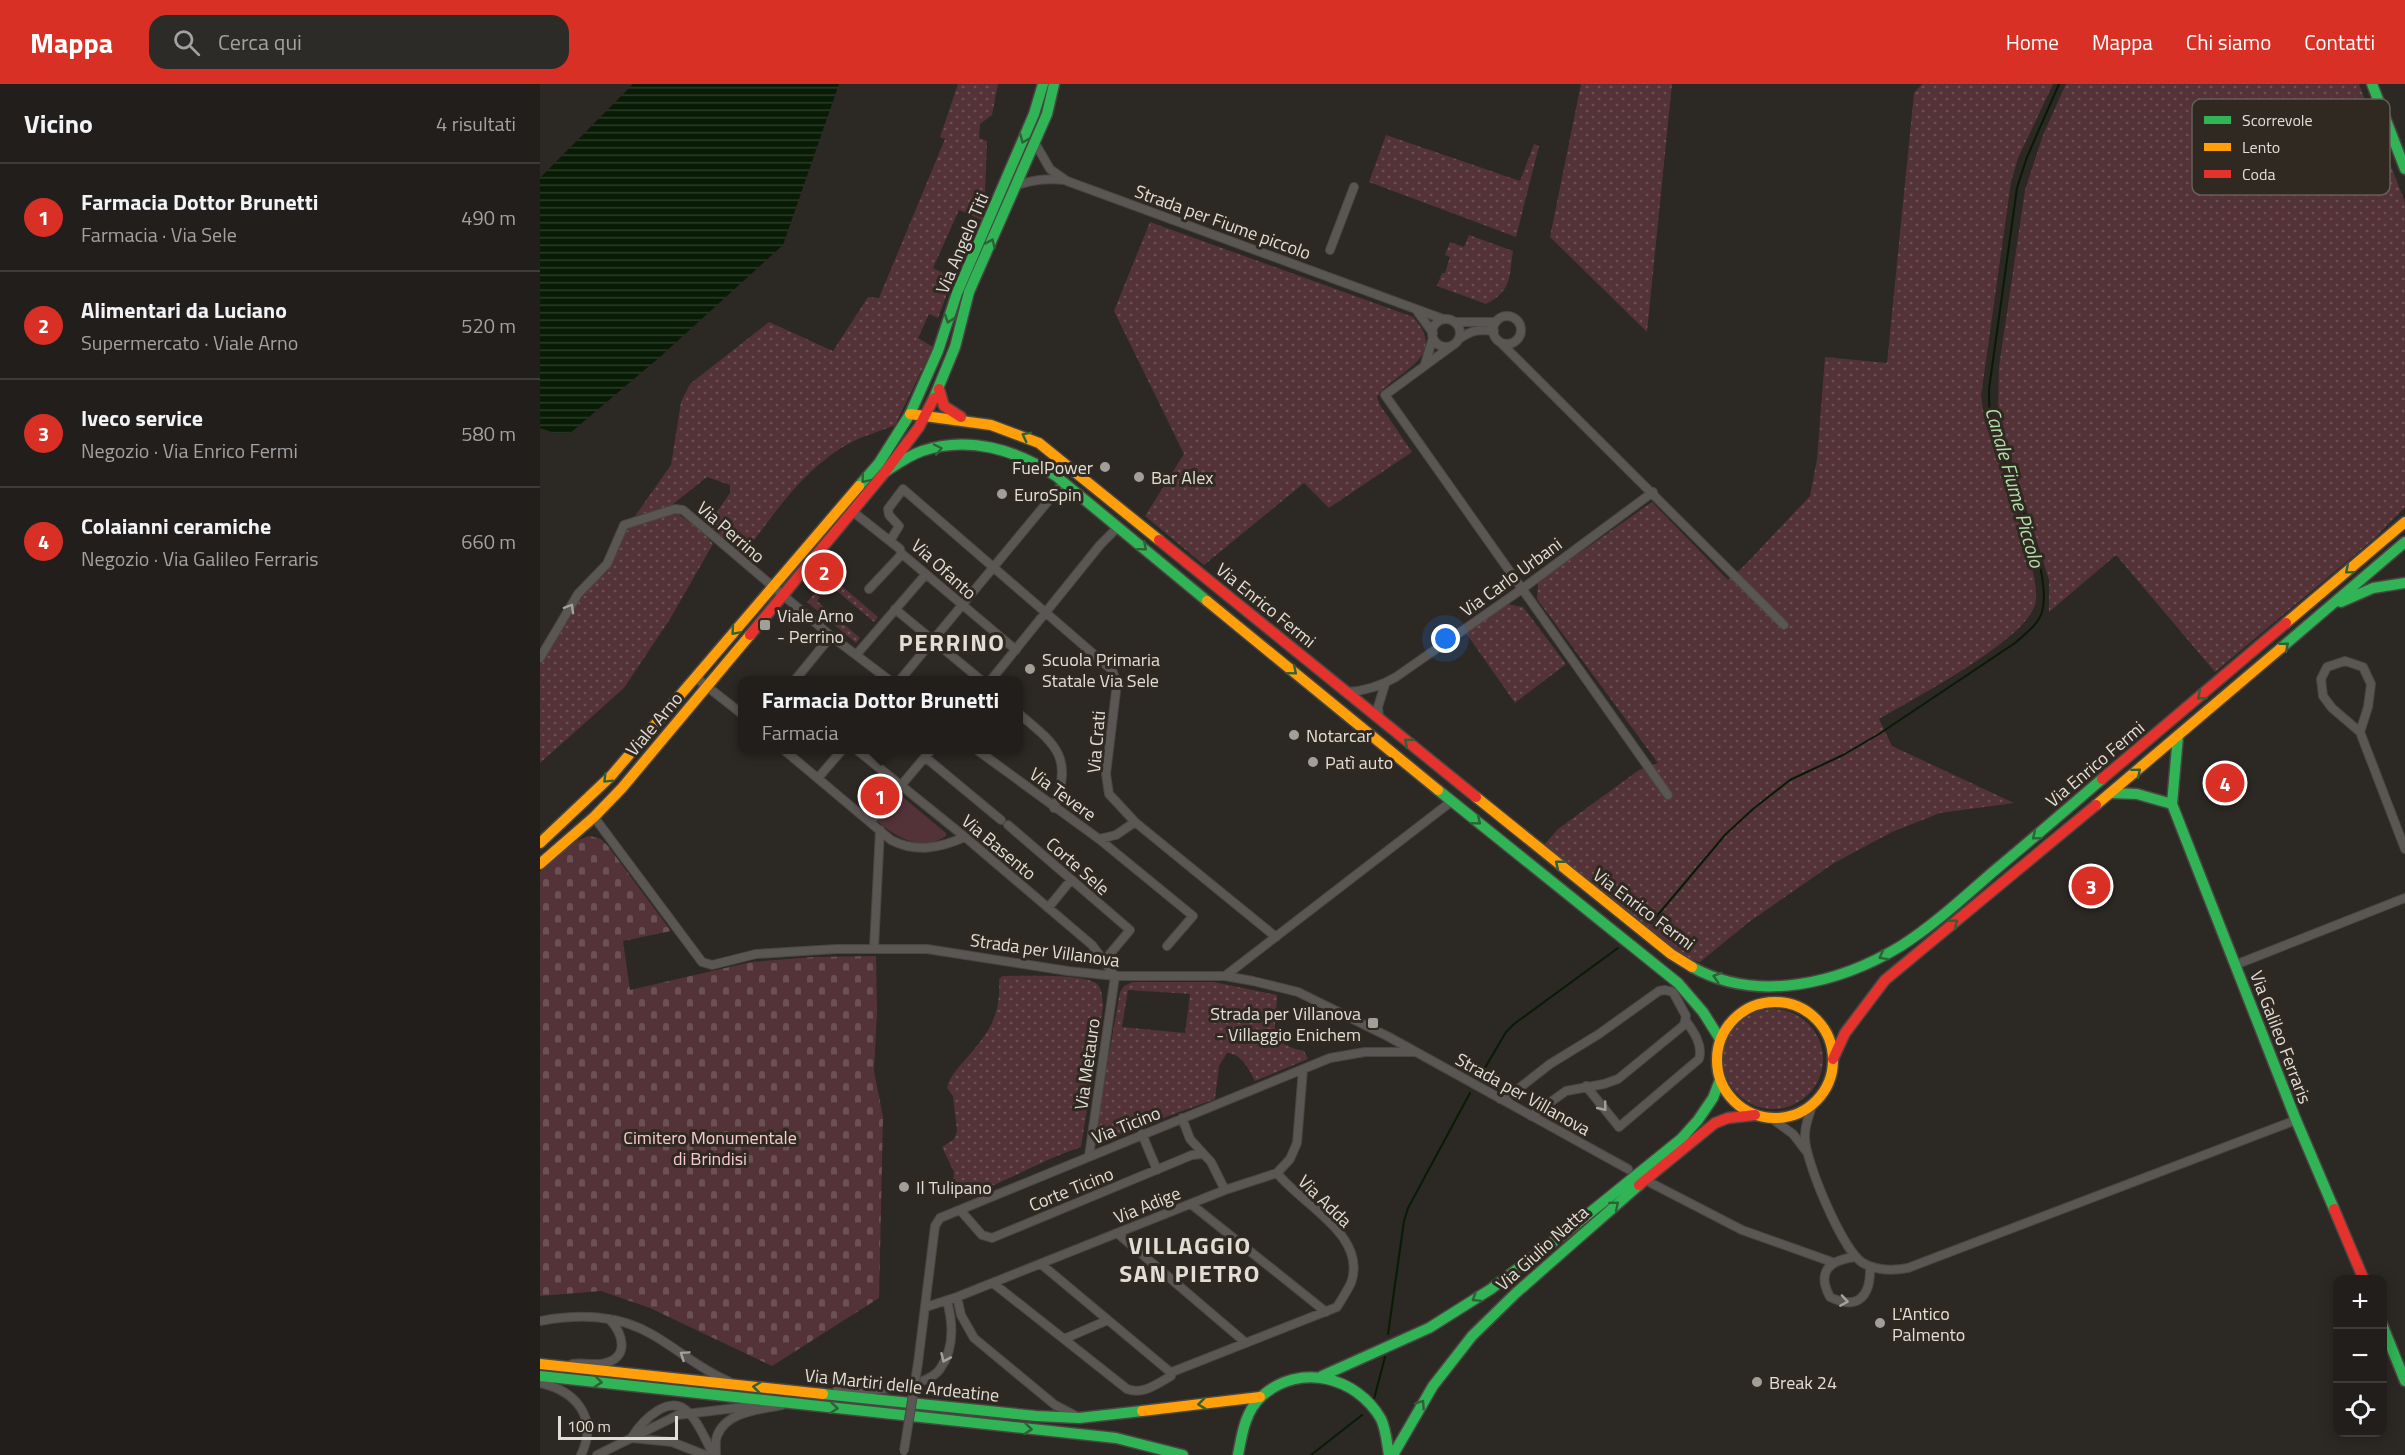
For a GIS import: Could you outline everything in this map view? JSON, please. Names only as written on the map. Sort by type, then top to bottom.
[{"type":"main road","name":"Via Angelo Titi","points":[[910,414],[938,351],[957,292],[1034,114],[1043,84]]},
{"type":"main road","name":"Via Angelo Titi","points":[[925,415],[939,389],[955,347],[969,292],[1047,114],[1054,84]]},
{"type":"main road","points":[[2372,84],[2378,99]]},
{"type":"main road","points":[[2390,130],[2405,169]]},
{"type":"main road","name":"Via Enrico Fermi","points":[[939,389],[944,406],[964,419]]},
{"type":"main road","name":"Via Enrico Fermi","points":[[910,414],[964,419],[1014,430],[1039,443],[1671,954],[1712,976],[1774,987],[1808,983],[1841,975],[1866,965],[1905,943],[1974,888],[2405,520]]},
{"type":"main road","name":"Viale Arno","points":[[540,843],[611,776],[879,463],[910,414]]},
{"type":"main road","name":"Viale Arno","points":[[540,864],[594,817],[622,788],[909,443],[925,415]]},
{"type":"main road","name":"Via Enrico Fermi","points":[[885,472],[910,456],[932,449],[948,446],[973,446],[993,448],[1027,459],[1064,482],[1452,801],[1678,983],[1703,1012],[1720,1039]]},
{"type":"main road","name":"Via Enrico Fermi","points":[[1833,1059],[1845,1033],[1885,980],[2111,793],[2405,542]]},
{"type":"main road","points":[[2332,606],[2373,588],[2405,583]]},
{"type":"main road","points":[[2111,793],[2137,794],[2172,804],[2178,736]]},
{"type":"main road","name":"Via Galileo Ferraris","points":[[2172,804],[2296,1120],[2362,1275]]},
{"type":"main road","points":[[1758,1005],[1774,987],[1821,1026],[1830,1041],[1833,1059],[1830,1077],[1822,1093],[1813,1103],[1794,1115],[1771,1118],[1755,1115],[1740,1107],[1728,1095],[1720,1080],[1717,1053],[1720,1039],[1729,1024],[1742,1012],[1758,1005],[1776,1002],[1793,1005]]},
{"type":"main road","name":"Via Giulio Natta","points":[[1322,1376],[1428,1328],[1491,1289],[1571,1228],[1681,1138],[1698,1120],[1720,1080]]},
{"type":"main road","name":"Via Giulio Natta","points":[[1391,1455],[1438,1378],[1494,1312],[1600,1218],[1714,1123],[1728,1118],[1755,1115]]},
{"type":"main road","points":[[2384,1329],[2405,1381]]},
{"type":"main road","name":"Via Martiri delle Ardeatine","points":[[540,1364],[1036,1416],[1079,1418],[1260,1397]]},
{"type":"main road","name":"Via Martiri delle Ardeatine","points":[[540,1376],[1116,1438],[1183,1455]]},
{"type":"main road","points":[[1238,1455],[1238,1439],[1245,1416],[1260,1397],[1278,1384],[1289,1380],[1322,1376],[1346,1383],[1366,1396],[1381,1416],[1389,1439],[1391,1455]]},
{"type":"street","name":"Strada per Fiume piccolo","points":[[1035,143],[1050,169],[1067,181],[1443,320]]},
{"type":"street","points":[[1017,185],[1034,179],[1048,178],[1067,181]]},
{"type":"street","points":[[1330,250],[1354,187]]},
{"type":"street","points":[[1416,310],[1433,335],[1444,346],[1456,342]]},
{"type":"street","points":[[1424,366],[1435,325],[1443,320],[1496,322],[1504,317],[1516,320],[1521,332],[1515,347],[1519,359]]},
{"type":"street","points":[[1455,322],[1460,330],[1456,342]]},
{"type":"street","points":[[1496,322],[1494,330],[1500,342],[1784,625]]},
{"type":"street","points":[[1494,330],[1471,330],[1384,395],[1668,795]]},
{"type":"street","points":[[1500,342],[1509,344],[1517,340]]},
{"type":"street","points":[[904,676],[961,604],[1064,482]]},
{"type":"street","name":"Via Crati","points":[[890,541],[899,526],[889,515],[888,509],[903,489],[1116,676],[1106,774],[1109,794],[1135,822],[1276,937]]},
{"type":"street","name":"Via Carlo Urbani","points":[[1347,692],[1385,684],[1522,589],[1653,492]]},
{"type":"street","name":"Via Perrino","points":[[540,658],[578,594],[607,564],[624,525],[638,519],[675,509],[683,510],[773,587]]},
{"type":"street","name":"Via Ofanto","points":[[852,511],[1016,650]]},
{"type":"street","points":[[995,676],[1100,545],[1118,527]]},
{"type":"street","points":[[869,589],[902,553]]},
{"type":"street","points":[[856,655],[926,573]]},
{"type":"street","points":[[773,587],[883,676]]},
{"type":"street","points":[[895,609],[975,676]]},
{"type":"street","points":[[799,676],[831,636]]},
{"type":"street","points":[[2360,732],[2368,707],[2371,684],[2363,667],[2345,660],[2327,667],[2320,679],[2323,696],[2332,708],[2360,732],[2405,849]]},
{"type":"street","points":[[695,678],[738,711]]},
{"type":"street","points":[[1379,718],[1378,707],[1385,684]]},
{"type":"street","points":[[1023,717],[1050,740],[1061,757],[1062,789],[1054,808]]},
{"type":"street","points":[[789,754],[891,840],[912,848],[945,845],[964,837]]},
{"type":"street","points":[[818,777],[838,754]]},
{"type":"street","name":"Via Basento","points":[[861,754],[1092,945],[1115,976]]},
{"type":"street","points":[[870,822],[928,754]]},
{"type":"street","name":"Via Tevere","points":[[981,754],[1099,838],[1116,835],[1135,822]]},
{"type":"street","name":"Corte Sele","points":[[925,757],[1130,930],[1104,961]]},
{"type":"street","points":[[1225,976],[1452,801]]},
{"type":"street","name":"Strada per Villanova","points":[[594,817],[686,937],[702,962],[712,964],[756,954],[874,948],[938,950],[1068,971],[1115,976],[1225,976],[1298,992],[1389,1036],[1414,1052],[1628,1169]]},
{"type":"street","points":[[874,948],[880,830]]},
{"type":"street","points":[[1099,838],[1193,916],[1167,946]]},
{"type":"street","points":[[1048,908],[1071,880]]},
{"type":"street","points":[[2235,965],[2405,898]]},
{"type":"street","name":"Via Metauro","points":[[1089,1156],[1115,976]]},
{"type":"street","points":[[1500,1099],[1509,1096],[1550,1064],[1599,1034],[1659,991],[1673,992],[1686,1016],[1686,1021],[1699,1042],[1701,1052],[1699,1059],[1619,1127],[1586,1086]]},
{"type":"street","points":[[1531,1116],[1566,1091],[1618,1079],[1686,1021]]},
{"type":"street","name":"Via Ticino","points":[[926,1307],[935,1226],[940,1218],[1330,1058],[1365,1052],[1414,1052]]},
{"type":"street","points":[[1277,1173],[1290,1159],[1297,1143],[1303,1069]]},
{"type":"street","points":[[1813,1103],[1804,1136],[1807,1152],[1833,1219],[1855,1257],[1870,1267],[1884,1270],[1908,1268],[2296,1120]]},
{"type":"street","points":[[1182,1118],[1190,1139],[1211,1162],[1225,1190]]},
{"type":"street","points":[[1771,1118],[1793,1134],[1807,1152]]},
{"type":"street","points":[[1142,1134],[1157,1170]]},
{"type":"street","name":"Corte Ticino","points":[[960,1210],[982,1235],[992,1238],[1192,1155],[1202,1154]]},
{"type":"street","name":"Via Adige","points":[[926,1307],[993,1283],[1225,1190],[1277,1173]]},
{"type":"street","name":"Via Adda","points":[[993,1283],[1127,1389],[1135,1392],[1152,1387],[1171,1376],[1172,1372],[1337,1307],[1351,1281],[1353,1261],[1349,1247],[1338,1230],[1286,1184],[1277,1173]]},
{"type":"street","points":[[1651,1183],[1743,1230],[1832,1262],[1855,1257]]},
{"type":"street","points":[[1191,1204],[1326,1312]]},
{"type":"street","points":[[1118,1233],[1246,1343]]},
{"type":"street","points":[[1832,1262],[1824,1278],[1824,1286],[1830,1297],[1849,1303],[1858,1301],[1868,1290],[1871,1280],[1870,1267]]},
{"type":"street","points":[[1041,1264],[1172,1372]]},
{"type":"street","points":[[957,1297],[961,1315],[974,1338],[1055,1405],[1079,1418]]},
{"type":"street","points":[[788,1390],[844,1391],[898,1388],[930,1378],[940,1369],[949,1348],[953,1323],[947,1301]]},
{"type":"street","points":[[904,1453],[926,1307]]},
{"type":"street","points":[[540,1321],[571,1316],[608,1318],[641,1328],[715,1376],[734,1384]]},
{"type":"street","points":[[565,1366],[575,1363],[602,1364],[610,1362],[618,1354],[622,1345],[621,1334],[608,1318]]},
{"type":"street","points":[[1064,1339],[1108,1320]]},
{"type":"street","points":[[540,1383],[566,1392],[578,1403],[584,1414],[587,1437],[581,1455]]},
{"type":"street","points":[[715,1455],[716,1437],[726,1424],[758,1409],[790,1404]]},
{"type":"street","points":[[597,1455],[664,1420],[690,1413],[744,1407],[758,1409]]},
{"type":"street","points":[[690,1413],[715,1455]]},
{"type":"street","points":[[631,1438],[672,1442],[705,1455]]},
{"type":"green space","points":[[958,84],[998,84],[992,115],[980,124],[979,138],[987,141],[984,221],[959,210],[933,268],[953,278],[938,318],[929,314],[918,338],[933,347],[895,425],[852,442],[820,464],[792,492],[743,555],[707,526],[730,493],[730,485],[707,477],[668,508],[635,516],[671,465],[681,402],[690,384],[769,322],[833,351],[868,297],[879,298],[945,139],[940,137]]},
{"type":"green space","points":[[1581,84],[1672,84],[1647,332],[1550,237]]},
{"type":"green space","points":[[1922,84],[2053,84],[2018,158],[2011,182],[1981,396],[1985,422],[2008,487],[2033,570],[2035,605],[2026,620],[1990,652],[1879,719],[1892,746],[2014,803],[1940,813],[1892,832],[1834,863],[1749,922],[1700,962],[1687,958],[1660,939],[1544,845],[1558,829],[1639,770],[1658,763],[1537,599],[1538,582],[1652,502],[1728,580],[1810,496],[1817,459],[1825,357],[1887,363],[1914,93]]},
{"type":"green space","points":[[2066,84],[2359,84],[2365,99],[2192,99],[2192,195],[2390,195],[2390,164],[2405,202],[2405,507],[2375,538],[2215,672],[2116,555],[2049,612],[2049,580],[2002,430],[1998,404],[1999,367],[2025,190],[2043,135]]},
{"type":"green space","points":[[1386,135],[1520,181],[1534,144],[1539,146],[1516,237],[1369,182]]},
{"type":"green space","points":[[1150,222],[1413,317],[1423,331],[1426,343],[1423,353],[1416,363],[1377,397],[1412,452],[1329,508],[1304,483],[1204,565],[1145,516],[1184,454],[1114,311]]},
{"type":"green space","points":[[1469,235],[1513,251],[1510,276],[1505,288],[1501,294],[1486,304],[1437,286],[1442,273],[1445,273],[1450,257],[1445,255],[1450,242],[1464,247]]},
{"type":"green space","points":[[677,513],[702,531],[713,544],[670,619],[624,688],[540,763],[540,664],[574,607],[592,585],[608,571],[612,556],[625,531],[637,524]]},
{"type":"green space","points":[[830,576],[878,617],[874,622],[831,586],[826,591],[821,586]]},
{"type":"green space","points":[[815,593],[820,597],[817,601],[860,638],[856,643],[807,602]]},
{"type":"green space","points":[[1507,604],[1523,607],[1566,664],[1515,703],[1466,633]]},
{"type":"green space","points":[[898,793],[946,833],[946,836],[927,843],[909,841],[891,832],[876,820]]},
{"type":"green space","name":"Cimitero Monumentale di Brindisi","points":[[590,836],[601,839],[608,846],[671,931],[623,941],[630,990],[751,962],[813,957],[876,956],[877,1012],[874,1071],[883,1117],[879,1298],[772,1366],[650,1308],[601,1291],[540,1296],[540,872],[569,846]]},
{"type":"green space","points":[[1002,976],[1080,978],[1090,980],[1100,989],[1103,1007],[1081,1147],[958,1198],[952,1193],[954,1172],[942,1147],[954,1139],[957,1131],[953,1096],[947,1088],[954,1073],[981,1041],[992,1023],[998,1004],[999,979]]},
{"type":"green space","points":[[1133,982],[1214,982],[1277,995],[1275,1024],[1278,1038],[1291,1047],[1304,1051],[1308,1059],[1255,1081],[1241,1059],[1227,1053],[1219,1066],[1215,1099],[1101,1141],[1095,1133],[1120,992],[1124,986]],"holes":[[[1128,990],[1190,994],[1185,1033],[1122,1027]]]},
{"type":"green space","points":[[1773,1009],[1792,1013],[1808,1024],[1819,1040],[1823,1059],[1819,1078],[1808,1094],[1792,1105],[1773,1109],[1754,1105],[1738,1094],[1727,1078],[1723,1059],[1727,1040],[1738,1024],[1754,1013]]},
{"type":"shaded area","points":[[633,84],[839,84],[783,245],[661,356],[569,434],[557,434],[540,428],[540,178]]},
{"type":"waterway","name":"Canale Fiume Piccolo","points":[[1651,923],[1725,835],[1753,809],[1790,780],[1843,755],[1879,734],[2015,643],[2031,629],[2040,617],[2044,593],[2041,569],[2034,542],[1995,433],[1990,412],[1989,389],[2017,188],[2027,157],[2059,84]]},
{"type":"waterway","name":"Canale Fiume Piccolo","points":[[1479,1078],[1506,1032],[1514,1024],[1618,948]]},
{"type":"waterway","name":"Canale Fiume Piccolo","points":[[1388,1334],[1404,1221],[1408,1208],[1470,1093]]},
{"type":"waterway","name":"Canale Fiume Piccolo","points":[[1374,1399],[1385,1357]]},
{"type":"waterway","name":"Canale Fiume Piccolo","points":[[1311,1455],[1362,1415]]},
{"type":"traffic: fast","points":[[859,486],[879,463],[910,414],[938,351],[957,293],[1034,114],[1043,84]]},
{"type":"traffic: fast","points":[[934,398],[955,347],[969,292],[1047,114],[1054,84]]},
{"type":"traffic: fast","points":[[2372,84],[2378,99]]},
{"type":"traffic: fast","points":[[2390,130],[2405,169]]},
{"type":"traffic: fast","points":[[885,472],[907,458],[939,446],[974,445],[1009,452],[1056,476],[1207,601]]},
{"type":"traffic: fast","points":[[2281,648],[2405,542]]},
{"type":"traffic: fast","points":[[2341,602],[2373,588],[2405,583]]},
{"type":"traffic: fast","points":[[2178,736],[2172,804],[2296,1120],[2334,1209]]},
{"type":"traffic: fast","points":[[1692,967],[1717,978],[1744,985],[1771,986],[1825,979],[1877,959],[1901,946],[1937,920],[2102,779]]},
{"type":"traffic: fast","points":[[1438,790],[1678,983],[1703,1012],[1720,1039]]},
{"type":"traffic: fast","points":[[2111,793],[2137,794],[2172,804]]},
{"type":"traffic: fast","points":[[1322,1376],[1429,1328],[1491,1289],[1681,1139],[1713,1098],[1720,1080]]},
{"type":"traffic: fast","points":[[1393,1455],[1433,1386],[1472,1336],[1516,1293],[1639,1185]]},
{"type":"traffic: fast","points":[[2384,1329],[2405,1381]]},
{"type":"traffic: fast","points":[[540,1376],[1116,1438],[1183,1455]]},
{"type":"traffic: fast","points":[[1238,1455],[1245,1423],[1256,1402],[1277,1386],[1293,1379],[1310,1377],[1343,1384],[1358,1393],[1371,1405],[1383,1423],[1389,1455]]},
{"type":"traffic: fast","points":[[823,1394],[1036,1416],[1079,1418],[1142,1411]]},
{"type":"traffic: slow","points":[[910,414],[991,425],[1039,443],[1159,540]]},
{"type":"traffic: slow","points":[[540,843],[611,776],[859,486]]},
{"type":"traffic: slow","points":[[2286,623],[2405,522]]},
{"type":"traffic: slow","points":[[1207,601],[1438,790]]},
{"type":"traffic: slow","points":[[540,864],[594,817],[622,788],[750,635]]},
{"type":"traffic: slow","points":[[2096,805],[2281,648]]},
{"type":"traffic: slow","points":[[1476,797],[1671,954],[1692,967]]},
{"type":"traffic: slow","points":[[1775,1002],[1797,1007],[1816,1019],[1828,1038],[1833,1060],[1828,1082],[1816,1101],[1797,1113],[1775,1118],[1753,1113],[1734,1101],[1722,1082],[1717,1060],[1722,1038],[1734,1019],[1753,1007],[1775,1002]]},
{"type":"traffic: slow","points":[[540,1364],[823,1394]]},
{"type":"traffic: slow","points":[[1142,1411],[1260,1397]]},
{"type":"traffic: jam","points":[[939,389],[944,406],[961,417]]},
{"type":"traffic: jam","points":[[750,635],[885,472],[919,427],[934,398]]},
{"type":"traffic: jam","points":[[1159,540],[1476,797]]},
{"type":"traffic: jam","points":[[2102,779],[2286,623]]},
{"type":"traffic: jam","points":[[1833,1059],[1845,1033],[1885,980],[2096,805]]},
{"type":"traffic: jam","points":[[1639,1185],[1715,1123],[1728,1118],[1755,1115]]},
{"type":"traffic: jam","points":[[2334,1209],[2362,1275]]},
{"type":"place","name":"FuelPower","points":[[1105,467]]},
{"type":"place","name":"Bar Alex","points":[[1139,477]]},
{"type":"place","name":"EuroSpin","points":[[1002,494]]},
{"type":"place","name":"Alimentari da Luciano","points":[[824,572]]},
{"type":"place","name":"Viale Arno - Perrino","points":[[765,625]]},
{"type":"place","name":"Scuola Primaria Statale Via Sele","points":[[1030,669]]},
{"type":"place","name":"Notarcar","points":[[1294,735]]},
{"type":"place","name":"Patì auto","points":[[1313,762]]},
{"type":"place","name":"Colaianni ceramiche","points":[[2225,783]]},
{"type":"place","name":"Farmacia Dottor Brunetti","points":[[880,796]]},
{"type":"place","name":"Iveco service","points":[[2091,886]]},
{"type":"place","name":"Strada per Villanova - Villaggio Enichem","points":[[1373,1023]]},
{"type":"place","name":"Il Tulipano","points":[[904,1187]]},
{"type":"place","name":"L'Antico Palmento","points":[[1880,1323]]},
{"type":"place","name":"Break 24","points":[[1757,1382]]},
{"type":"district","name":"PERRINO","points":[[952,642]]},
{"type":"district","name":"VILLAGGIO SAN PIETRO","points":[[1190,1259]]}]
